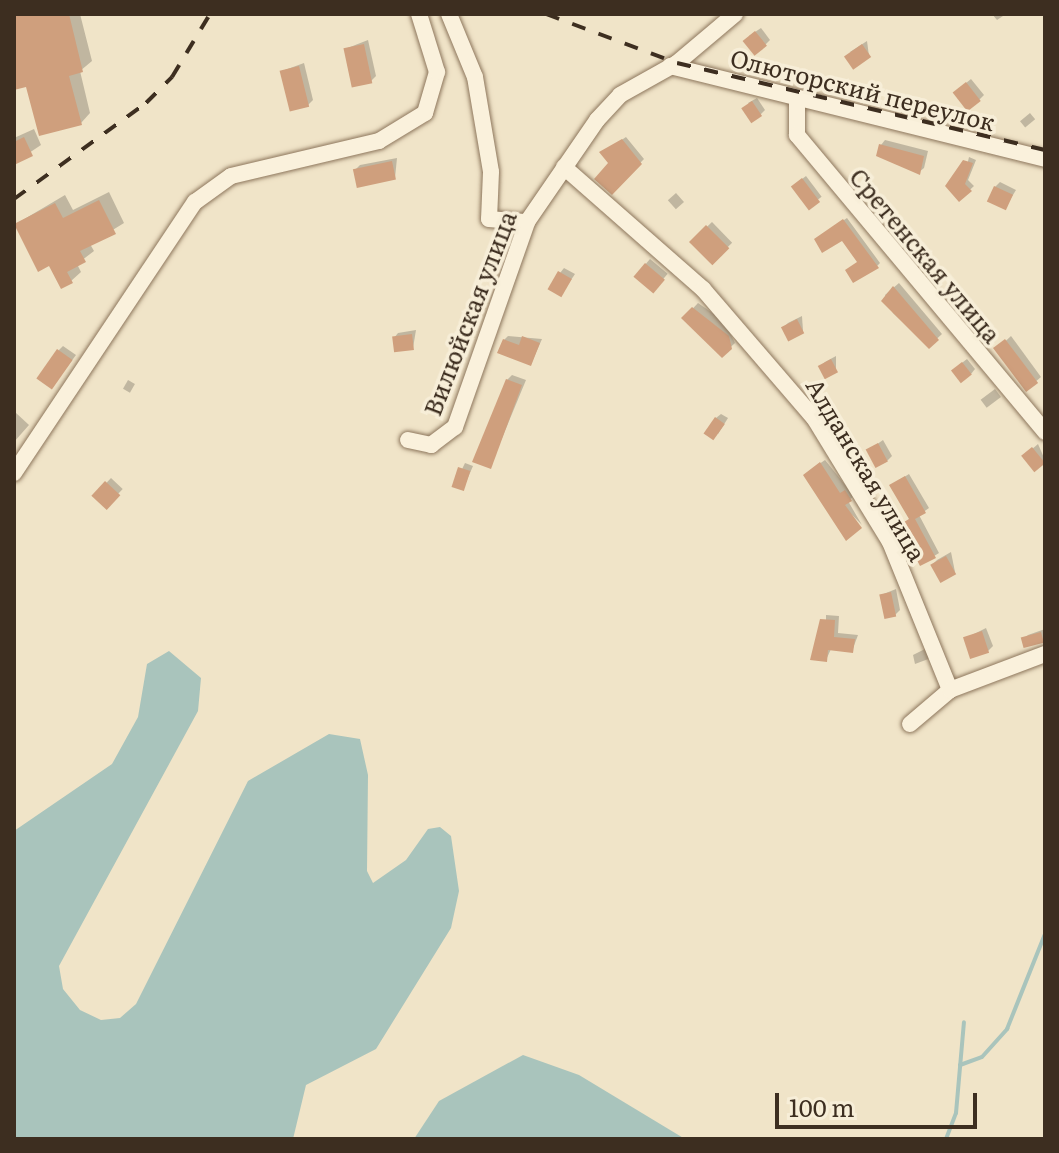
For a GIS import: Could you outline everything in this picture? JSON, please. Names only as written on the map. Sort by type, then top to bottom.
[{"type":"street","points":[[14,473],[195,202],[231,176],[379,141],[425,113],[437,72],[419,14]]},
{"type":"street","points":[[449,14],[475,77],[491,172],[489,219],[527,222]]},
{"type":"street","name":"Вилюйская улица","points":[[408,440],[436,443],[455,427],[527,222],[564,167],[620,95],[670,66],[735,14]]},
{"type":"street","name":"Олюторский переулок","points":[[670,66],[1045,159]]},
{"type":"street","name":"Сретенская улица","points":[[797,98],[797,135],[1045,432]]},
{"type":"street","name":"Алданская улица","points":[[564,167],[703,289],[814,418],[890,542],[950,690]]},
{"type":"street","points":[[910,724],[950,690],[1045,654]]},
{"type":"water","points":[[169,651],[201,678],[198,711],[59,966],[63,989],[80,1010],[101,1020],[120,1018],[136,1004],[248,781],[329,734],[360,739],[368,775],[367,871],[373,883],[406,860],[428,829],[440,827],[451,836],[459,891],[451,928],[376,1049],[306,1085],[293,1139],[14,1139],[14,831],[112,764],[138,717],[147,664]]},
{"type":"water","points":[[523,1055],[579,1075],[685,1139],[414,1139],[439,1101]]},
{"type":"building","points":[[14,14],[69,14],[83,72],[69,76],[82,125],[39,136],[26,87],[14,90]]},
{"type":"building","points":[[755,31],[767,46],[755,56],[743,41]]},
{"type":"building","points":[[364,44],[372,83],[352,87],[343,48]]},
{"type":"building","points":[[862,44],[871,57],[853,70],[844,57]]},
{"type":"building","points":[[299,66],[309,107],[290,112],[280,71]]},
{"type":"building","points":[[966,82],[981,101],[967,111],[953,92]]},
{"type":"building","points":[[752,101],[762,116],[751,123],[741,108]]},
{"type":"building","points":[[24,137],[33,156],[14,165],[14,142]]},
{"type":"building","points":[[622,139],[642,164],[612,195],[594,179],[608,163],[599,152]]},
{"type":"building","points":[[879,144],[924,156],[920,175],[876,156]]},
{"type":"building","points":[[963,160],[973,163],[965,184],[972,191],[959,202],[945,186]]},
{"type":"building","points":[[392,161],[396,180],[357,188],[353,169]]},
{"type":"building","points":[[802,178],[820,202],[809,210],[791,186]]},
{"type":"building","points":[[994,186],[1013,195],[1006,210],[987,201]]},
{"type":"building","points":[[99,200],[116,234],[80,251],[86,262],[67,272],[73,283],[61,289],[49,266],[38,272],[14,224],[55,203],[63,218]]},
{"type":"building","points":[[843,219],[879,268],[853,283],[845,270],[857,262],[842,241],[822,253],[814,239]]},
{"type":"building","points":[[706,225],[729,248],[712,265],[689,242]]},
{"type":"building","points":[[645,263],[665,280],[653,294],[633,277]]},
{"type":"building","points":[[558,271],[572,279],[561,297],[548,289]]},
{"type":"building","points":[[893,286],[939,340],[929,349],[881,301]]},
{"type":"building","points":[[692,307],[729,336],[732,349],[722,358],[681,318]]},
{"type":"building","points":[[797,319],[804,333],[788,341],[781,327]]},
{"type":"building","points":[[412,334],[414,350],[394,352],[392,336]]},
{"type":"building","points":[[522,336],[540,343],[531,366],[497,353],[503,339],[519,345]]},
{"type":"building","points":[[1005,339],[1038,383],[1026,392],[993,348]]},
{"type":"building","points":[[57,349],[73,360],[52,389],[36,378]]},
{"type":"building","points":[[831,359],[838,372],[825,379],[818,366]]},
{"type":"building","points":[[962,362],[972,375],[961,383],[951,371]]},
{"type":"building","points":[[506,379],[522,385],[491,469],[472,462]]},
{"type":"building","points":[[715,417],[725,424],[713,440],[704,433]]},
{"type":"building","points":[[878,443],[888,462],[875,468],[866,450]]},
{"type":"building","points":[[1032,447],[1045,463],[1034,472],[1021,456]]},
{"type":"building","points":[[820,462],[840,493],[845,490],[852,501],[845,505],[862,528],[846,541],[803,475]]},
{"type":"building","points":[[458,467],[470,471],[464,491],[452,487]]},
{"type":"building","points":[[905,476],[926,513],[915,519],[936,558],[920,566],[899,525],[909,519],[889,485]]},
{"type":"building","points":[[105,481],[120,495],[107,510],[91,496]]},
{"type":"building","points":[[946,556],[956,574],[940,583],[930,565]]},
{"type":"building","points":[[891,592],[896,616],[884,619],[879,594]]},
{"type":"building","points":[[820,619],[835,620],[834,637],[855,639],[853,653],[828,650],[827,662],[810,660]]},
{"type":"building","points":[[982,631],[989,653],[970,659],[963,637]]},
{"type":"building","points":[[1041,632],[1044,643],[1024,648],[1021,637]]},
{"type":"waterway","points":[[960,1065],[982,1057],[1007,1029],[1045,934]]},
{"type":"waterway","points":[[946,1139],[956,1113],[964,1022]]},
{"type":"railway","points":[[14,199],[146,103],[172,77],[210,14]]},
{"type":"railway","points":[[546,14],[677,63],[1045,150]]}]
